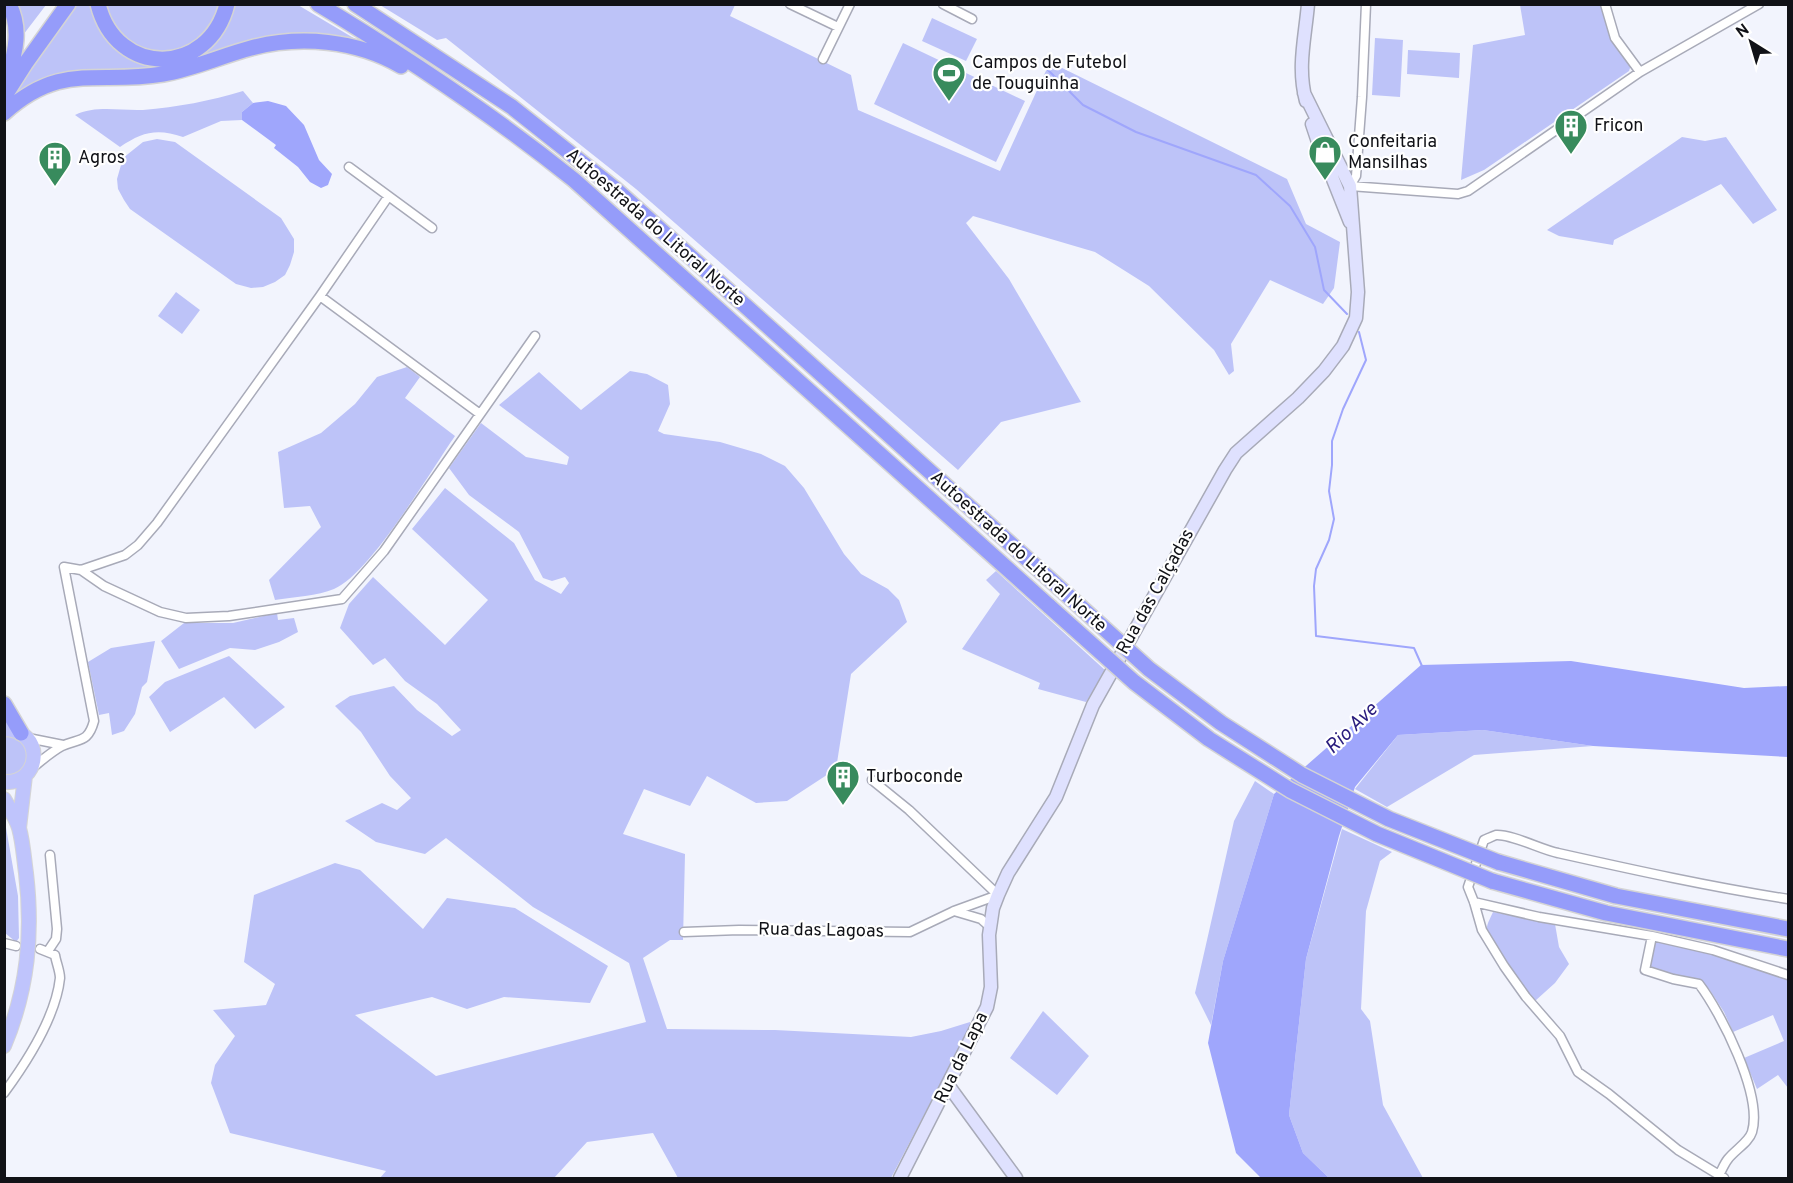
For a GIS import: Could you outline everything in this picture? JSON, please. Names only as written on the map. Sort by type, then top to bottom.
[{"type":"highway","points":[[6,77],[15,54],[17,35],[13,12],[9,4]]},
{"type":"highway","points":[[6,77],[56,4]]},
{"type":"highway","points":[[4,97],[68,4]]},
{"type":"highway","points":[[98,4],[108,31],[128,50],[153,59],[168,59],[191,53],[213,36],[220,25],[226,4]]},
{"type":"highway","name":"Autoestrada do Litoral Norte","points":[[318,4],[450,87],[520,137],[608,209],[1134,682],[1209,738],[1290,789],[1377,834],[1492,881],[1606,913],[1788,949]]},
{"type":"highway","name":"Autoestrada do Litoral Norte","points":[[355,4],[512,107],[614,188],[1149,669],[1221,723],[1302,775],[1389,819],[1498,862],[1616,896],[1788,929]]},
{"type":"highway","points":[[366,4],[401,33]]},
{"type":"highway","points":[[4,113],[31,92],[61,80],[94,76],[152,76],[175,72],[252,47],[277,42],[303,41],[351,46],[384,56],[442,90],[450,87]]},
{"type":"highway","points":[[4,704],[25,735]]},
{"type":"main road","points":[[1308,4],[1301,51],[1304,93],[1317,139],[1355,234]]},
{"type":"main road","points":[[1304,93],[1350,186],[1355,234]]},
{"type":"main road","points":[[1337,191],[1350,186]]},
{"type":"main road","name":"Rua das Calçadas","points":[[998,895],[1008,873],[1056,797],[1093,705],[1225,470],[1236,453],[1324,372],[1343,346],[1356,318],[1358,292],[1355,234]]},
{"type":"main road","points":[[4,729],[25,735],[34,753],[28,772],[19,828],[30,920],[28,959],[18,1008],[4,1046]]},
{"type":"main road","points":[[4,782],[18,781],[28,772]]},
{"type":"main road","points":[[4,799],[19,828]]},
{"type":"main road","name":"Rua da Lapa","points":[[900,1179],[987,1007],[991,987],[990,927],[998,895]]},
{"type":"main road","points":[[948,1085],[1017,1179]]},
{"type":"street","points":[[790,4],[838,27]]},
{"type":"street","points":[[824,59],[850,4]]},
{"type":"street","points":[[943,4],[972,19]]},
{"type":"street","points":[[1366,4],[1356,176],[1350,186],[1458,194],[1468,191],[1640,72],[1759,4]]},
{"type":"street","points":[[1605,4],[1615,38],[1640,72]]},
{"type":"street","points":[[349,167],[432,228]]},
{"type":"street","points":[[81,570],[125,555],[138,545],[164,514],[388,197]]},
{"type":"street","points":[[320,296],[480,414]]},
{"type":"street","points":[[28,772],[63,745],[82,740],[91,732],[94,721],[64,567],[81,570],[104,586],[160,612],[186,618],[229,615],[342,599],[384,551],[535,336]]},
{"type":"street","points":[[25,735],[63,745]]},
{"type":"street","points":[[872,780],[909,810],[998,895]]},
{"type":"street","points":[[1652,936],[1645,970],[1699,984],[1714,1004],[1751,1093],[1755,1111],[1752,1134],[1727,1160],[1722,1177],[1678,1150],[1578,1072],[1560,1036],[1526,997],[1482,930],[1468,887],[1484,840],[1497,835],[1573,856],[1788,899]]},
{"type":"street","points":[[4,1093],[30,1056],[53,1004],[60,977],[55,955],[44,950],[57,939],[50,855]]},
{"type":"street","name":"Rua das Lagoas","points":[[684,932],[739,930],[910,932],[954,911],[998,895]]},
{"type":"street","points":[[1474,902],[1539,917],[1652,936],[1723,953],[1788,975]]},
{"type":"street","points":[[954,911],[981,919],[990,927]]},
{"type":"street","points":[[4,943],[16,945]]},
{"type":"shaded area","points":[[15,5],[46,5],[20,39]]},
{"type":"shaded area","points":[[75,5],[94,5],[118,48],[181,60],[229,5],[298,5],[362,43],[307,35],[159,70],[81,72],[5,105]]},
{"type":"shaded area","points":[[104,5],[219,5],[211,22],[200,36],[173,51],[158,52],[142,49],[128,40],[112,24]]},
{"type":"shaded area","points":[[380,5],[735,5],[730,16],[851,75],[858,110],[1000,171],[1050,62],[1287,179],[1306,224],[1340,242],[1334,288],[1323,304],[1270,280],[1231,344],[1234,371],[1229,375],[1214,350],[1149,286],[1095,252],[973,216],[966,223],[1009,279],[1081,402],[1001,422],[958,470],[636,189],[446,38],[437,40]]},
{"type":"shaded area","points":[[1520,5],[1601,5],[1613,40],[1631,65],[1629,71],[1484,170],[1461,180],[1473,45],[1525,35]]},
{"type":"shaded area","points":[[932,18],[977,39],[966,61],[922,41]]},
{"type":"shaded area","points":[[1375,38],[1403,40],[1400,97],[1372,95]]},
{"type":"shaded area","name":"Campos de Futebol de Touguinha","points":[[903,43],[1025,101],[996,162],[874,104]]},
{"type":"shaded area","points":[[1408,50],[1460,53],[1459,78],[1407,74]]},
{"type":"shaded area","points":[[243,91],[253,103],[242,112],[242,120],[221,121],[183,137],[174,134],[150,133],[135,138],[120,147],[75,115],[100,109],[143,110],[168,107],[206,101]]},
{"type":"shaded area","points":[[1682,137],[1705,141],[1726,137],[1777,210],[1753,224],[1721,184],[1614,240],[1613,245],[1559,236],[1547,230]]},
{"type":"shaded area","points":[[157,139],[175,142],[281,218],[294,239],[294,252],[285,275],[263,287],[251,288],[236,284],[130,209],[118,189],[117,179],[123,158],[143,142]]},
{"type":"shaded area","points":[[176,292],[200,310],[182,334],[158,316]]},
{"type":"shaded area","points":[[407,367],[420,377],[405,398],[455,436],[399,520],[365,564],[349,580],[328,591],[275,600],[269,580],[321,527],[310,506],[284,508],[278,452],[321,433],[355,404],[377,377]]},
{"type":"shaded area","points":[[630,371],[647,374],[668,385],[670,404],[658,431],[664,434],[720,442],[761,454],[785,466],[804,488],[844,554],[861,574],[888,589],[899,600],[907,622],[851,674],[836,769],[787,801],[756,803],[707,776],[690,806],[644,789],[623,834],[685,854],[683,940],[670,940],[643,958],[667,1029],[775,1030],[911,1037],[970,1022],[970,1027],[891,1178],[678,1178],[653,1133],[587,1142],[554,1178],[380,1178],[386,1171],[230,1133],[211,1083],[215,1065],[235,1036],[213,1010],[266,1005],[275,984],[244,962],[254,895],[335,863],[360,870],[423,929],[447,898],[515,908],[608,966],[590,1003],[504,997],[467,1009],[432,997],[355,1015],[436,1076],[646,1022],[629,963],[533,907],[446,838],[425,854],[376,842],[345,821],[382,803],[397,810],[411,798],[390,776],[361,732],[335,706],[350,696],[394,686],[417,710],[452,736],[461,730],[437,704],[405,681],[385,658],[373,665],[340,628],[349,604],[373,577],[445,645],[488,600],[412,529],[445,488],[514,543],[535,580],[561,594],[569,583],[565,577],[552,581],[543,578],[519,532],[469,495],[449,468],[481,423],[526,457],[567,465],[569,457],[499,405],[539,372],[581,410]]},
{"type":"shaded area","points":[[996,571],[1106,671],[1086,702],[1038,689],[1040,683],[962,649],[1000,594],[986,580]]},
{"type":"shaded area","points":[[277,613],[278,620],[294,618],[298,632],[279,642],[255,650],[230,648],[179,669],[161,641],[184,623],[233,623]]},
{"type":"shaded area","points":[[155,641],[147,682],[142,687],[135,714],[124,731],[112,735],[109,713],[99,715],[88,662],[111,648]]},
{"type":"shaded area","points":[[229,656],[285,707],[255,729],[224,697],[170,732],[149,697],[165,682]]},
{"type":"shaded area","points":[[1483,730],[1593,746],[1474,755],[1387,807],[1355,789],[1398,735]]},
{"type":"shaded area","points":[[4,734],[21,739],[27,753],[26,764],[23,768],[19,772],[5,776]]},
{"type":"shaded area","points":[[1255,781],[1274,794],[1223,961],[1211,1025],[1195,993],[1234,821]]},
{"type":"shaded area","points":[[5,822],[18,896],[19,938],[16,942],[5,933]]},
{"type":"shaded area","points":[[1342,829],[1392,852],[1380,861],[1366,911],[1361,1009],[1370,1021],[1383,1105],[1423,1178],[1329,1178],[1303,1153],[1289,1115],[1306,959]]},
{"type":"shaded area","points":[[1493,912],[1555,924],[1559,947],[1569,964],[1555,983],[1535,1001],[1500,955],[1489,936],[1487,926]]},
{"type":"shaded area","points":[[1657,940],[1708,951],[1788,980],[1788,1088],[1778,1075],[1757,1089],[1744,1058],[1784,1041],[1773,1015],[1733,1032],[1724,1012],[1709,989],[1699,981],[1673,977],[1652,969],[1649,961],[1653,943]]},
{"type":"shaded area","points":[[1043,1011],[1089,1056],[1057,1095],[1010,1058]]},
{"type":"water","points":[[268,101],[286,106],[304,125],[319,160],[332,174],[328,185],[321,188],[310,182],[298,167],[274,148],[276,145],[242,120],[242,112],[253,103]]},
{"type":"water","name":"Rio Ave","points":[[1571,661],[1744,688],[1788,686],[1788,757],[1593,746],[1483,730],[1398,735],[1355,787],[1339,836],[1306,959],[1289,1115],[1303,1153],[1329,1178],[1261,1178],[1236,1153],[1208,1043],[1223,961],[1274,794],[1421,665]]},
{"type":"waterway","points":[[1043,65],[1083,105],[1136,132],[1256,175],[1290,206],[1315,247],[1324,290],[1347,314]]},
{"type":"waterway","points":[[1359,332],[1366,360],[1343,409],[1332,441],[1329,491],[1334,519],[1329,540],[1316,569],[1314,586],[1316,636],[1414,648],[1422,666]]},
{"type":"place","name":"Campos de Futebol de Touguinha","points":[[949,102]]},
{"type":"place","name":"Fricon","points":[[1571,155]]},
{"type":"place","name":"Confeitaria Mansilhas","points":[[1325,181]]},
{"type":"place","name":"Agros","points":[[55,187]]},
{"type":"place","name":"Turboconde","points":[[843,806]]}]
